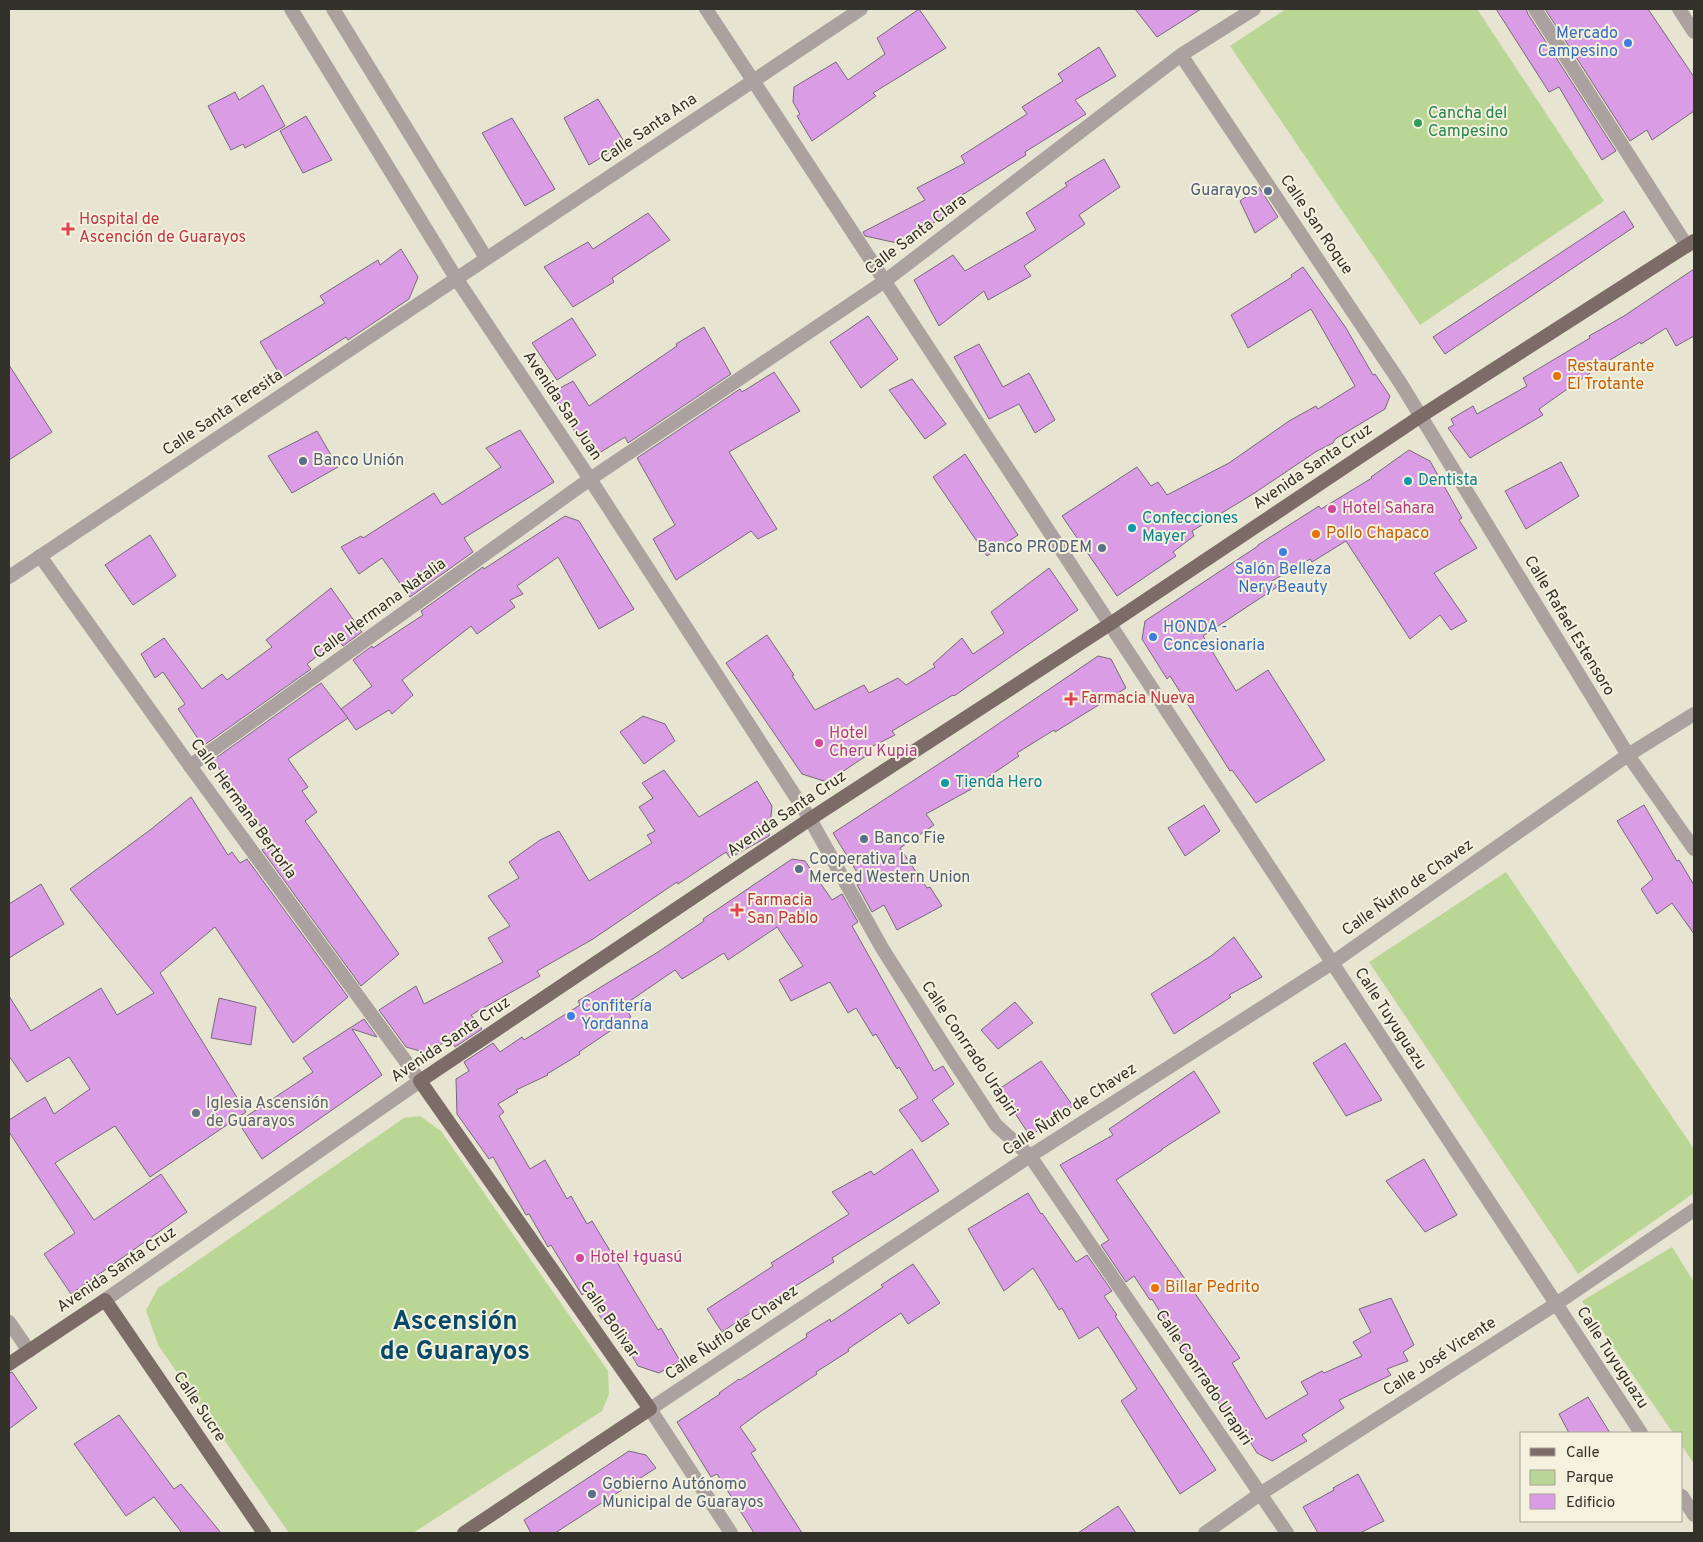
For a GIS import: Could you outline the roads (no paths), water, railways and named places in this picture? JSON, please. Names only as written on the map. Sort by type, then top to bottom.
[{"type":"main road","name":"Avenida Santa Cruz","points":[[420,1081],[810,819],[1110,624],[1421,416],[1690,244]]},
{"type":"main road","name":"Calle Bolivar","points":[[420,1081],[650,1409]]},
{"type":"main road","name":"Avenida Santa Cruz","points":[[9,1364],[105,1300]]},
{"type":"main road","name":"Calle Sucre","points":[[105,1300],[264,1533]]},
{"type":"main road","name":"Calle Ñuflo de Chavez","points":[[464,1533],[650,1409]]},
{"type":"street","name":"Avenida San Juan","points":[[291,9],[456,278],[590,479],[810,819]]},
{"type":"street","points":[[333,9],[486,258]]},
{"type":"street","name":"Calle Tuyuguazu","points":[[706,9],[1640,1432]]},
{"type":"street","name":"Calle Santa Ana","points":[[456,278],[860,9]]},
{"type":"street","name":"Calle Santa Clara","points":[[590,479],[885,281],[1182,55],[1254,9]]},
{"type":"street","points":[[1536,9],[1690,244]]},
{"type":"street","points":[[1679,9],[1694,32]]},
{"type":"street","name":"Calle San Roque","points":[[1182,55],[1421,416]]},
{"type":"street","name":"Calle Santa Teresita","points":[[9,577],[456,278]]},
{"type":"street","name":"Calle Rafael Estensoro","points":[[1421,416],[1628,755],[1694,849]]},
{"type":"street","name":"Calle Hermana Natalia","points":[[190,766],[590,479]]},
{"type":"street","name":"Calle Hermana Bertorla","points":[[40,556],[190,766],[420,1081]]},
{"type":"street","name":"Calle Ñuflo de Chavez","points":[[650,1409],[1030,1156],[1332,963],[1628,755],[1694,714]]},
{"type":"street","name":"Calle Conrrado Urapiri","points":[[810,819],[882,948],[996,1125],[1030,1156],[1287,1533]]},
{"type":"street","name":"Avenida Santa Cruz","points":[[105,1300],[420,1081]]},
{"type":"street","name":"Calle José Vicente","points":[[1205,1533],[1260,1494],[1556,1304],[1694,1210]]},
{"type":"street","points":[[9,1322],[29,1351]]},
{"type":"street","name":"Calle Bolivar","points":[[650,1409],[731,1533]]},
{"type":"street","points":[[1683,1498],[1694,1515]]},
{"type":"place","name":"Mercado Campesino","points":[[1628,43]]},
{"type":"place","name":"Cancha del Campesino","points":[[1418,123]]},
{"type":"place","name":"Guarayos","points":[[1268,191]]},
{"type":"place","name":"Hospital de Ascención de Guarayos","points":[[68,229]]},
{"type":"place","name":"Restaurante El Trotante","points":[[1557,376]]},
{"type":"place","name":"Banco Unión","points":[[303,461]]},
{"type":"place","name":"Dentista","points":[[1408,481]]},
{"type":"place","name":"Hotel Sahara","points":[[1332,509]]},
{"type":"place","name":"Confecciones Mayer","points":[[1132,528]]},
{"type":"place","name":"Pollo Chapaco","points":[[1316,534]]},
{"type":"place","name":"Banco PRODEM","points":[[1102,548]]},
{"type":"place","name":"Salón Belleza Nery Beauty","points":[[1283,552]]},
{"type":"place","name":"HONDA - Concesionaria","points":[[1153,637]]},
{"type":"place","name":"Farmacia Nueva","points":[[1071,699]]},
{"type":"place","name":"Hotel Cheru Kupia","points":[[819,743]]},
{"type":"place","name":"Tienda Hero","points":[[945,783]]},
{"type":"place","name":"Banco Fie","points":[[864,839]]},
{"type":"place","name":"Cooperativa La Merced Western Union","points":[[799,869]]},
{"type":"place","name":"Farmacia San Pablo","points":[[737,910]]},
{"type":"place","name":"Confitería Yordanna","points":[[571,1016]]},
{"type":"place","name":"Iglesia Ascensión de Guarayos","points":[[196,1113]]},
{"type":"place","name":"Hotel Ɨguasú","points":[[580,1258]]},
{"type":"place","name":"Billar Pedrito","points":[[1155,1288]]},
{"type":"place","name":"Gobierno Autónomo Municipal de Guarayos","points":[[592,1494]]},
{"type":"district","name":"Ascensión de Guarayos","points":[[455,1337]]}]
